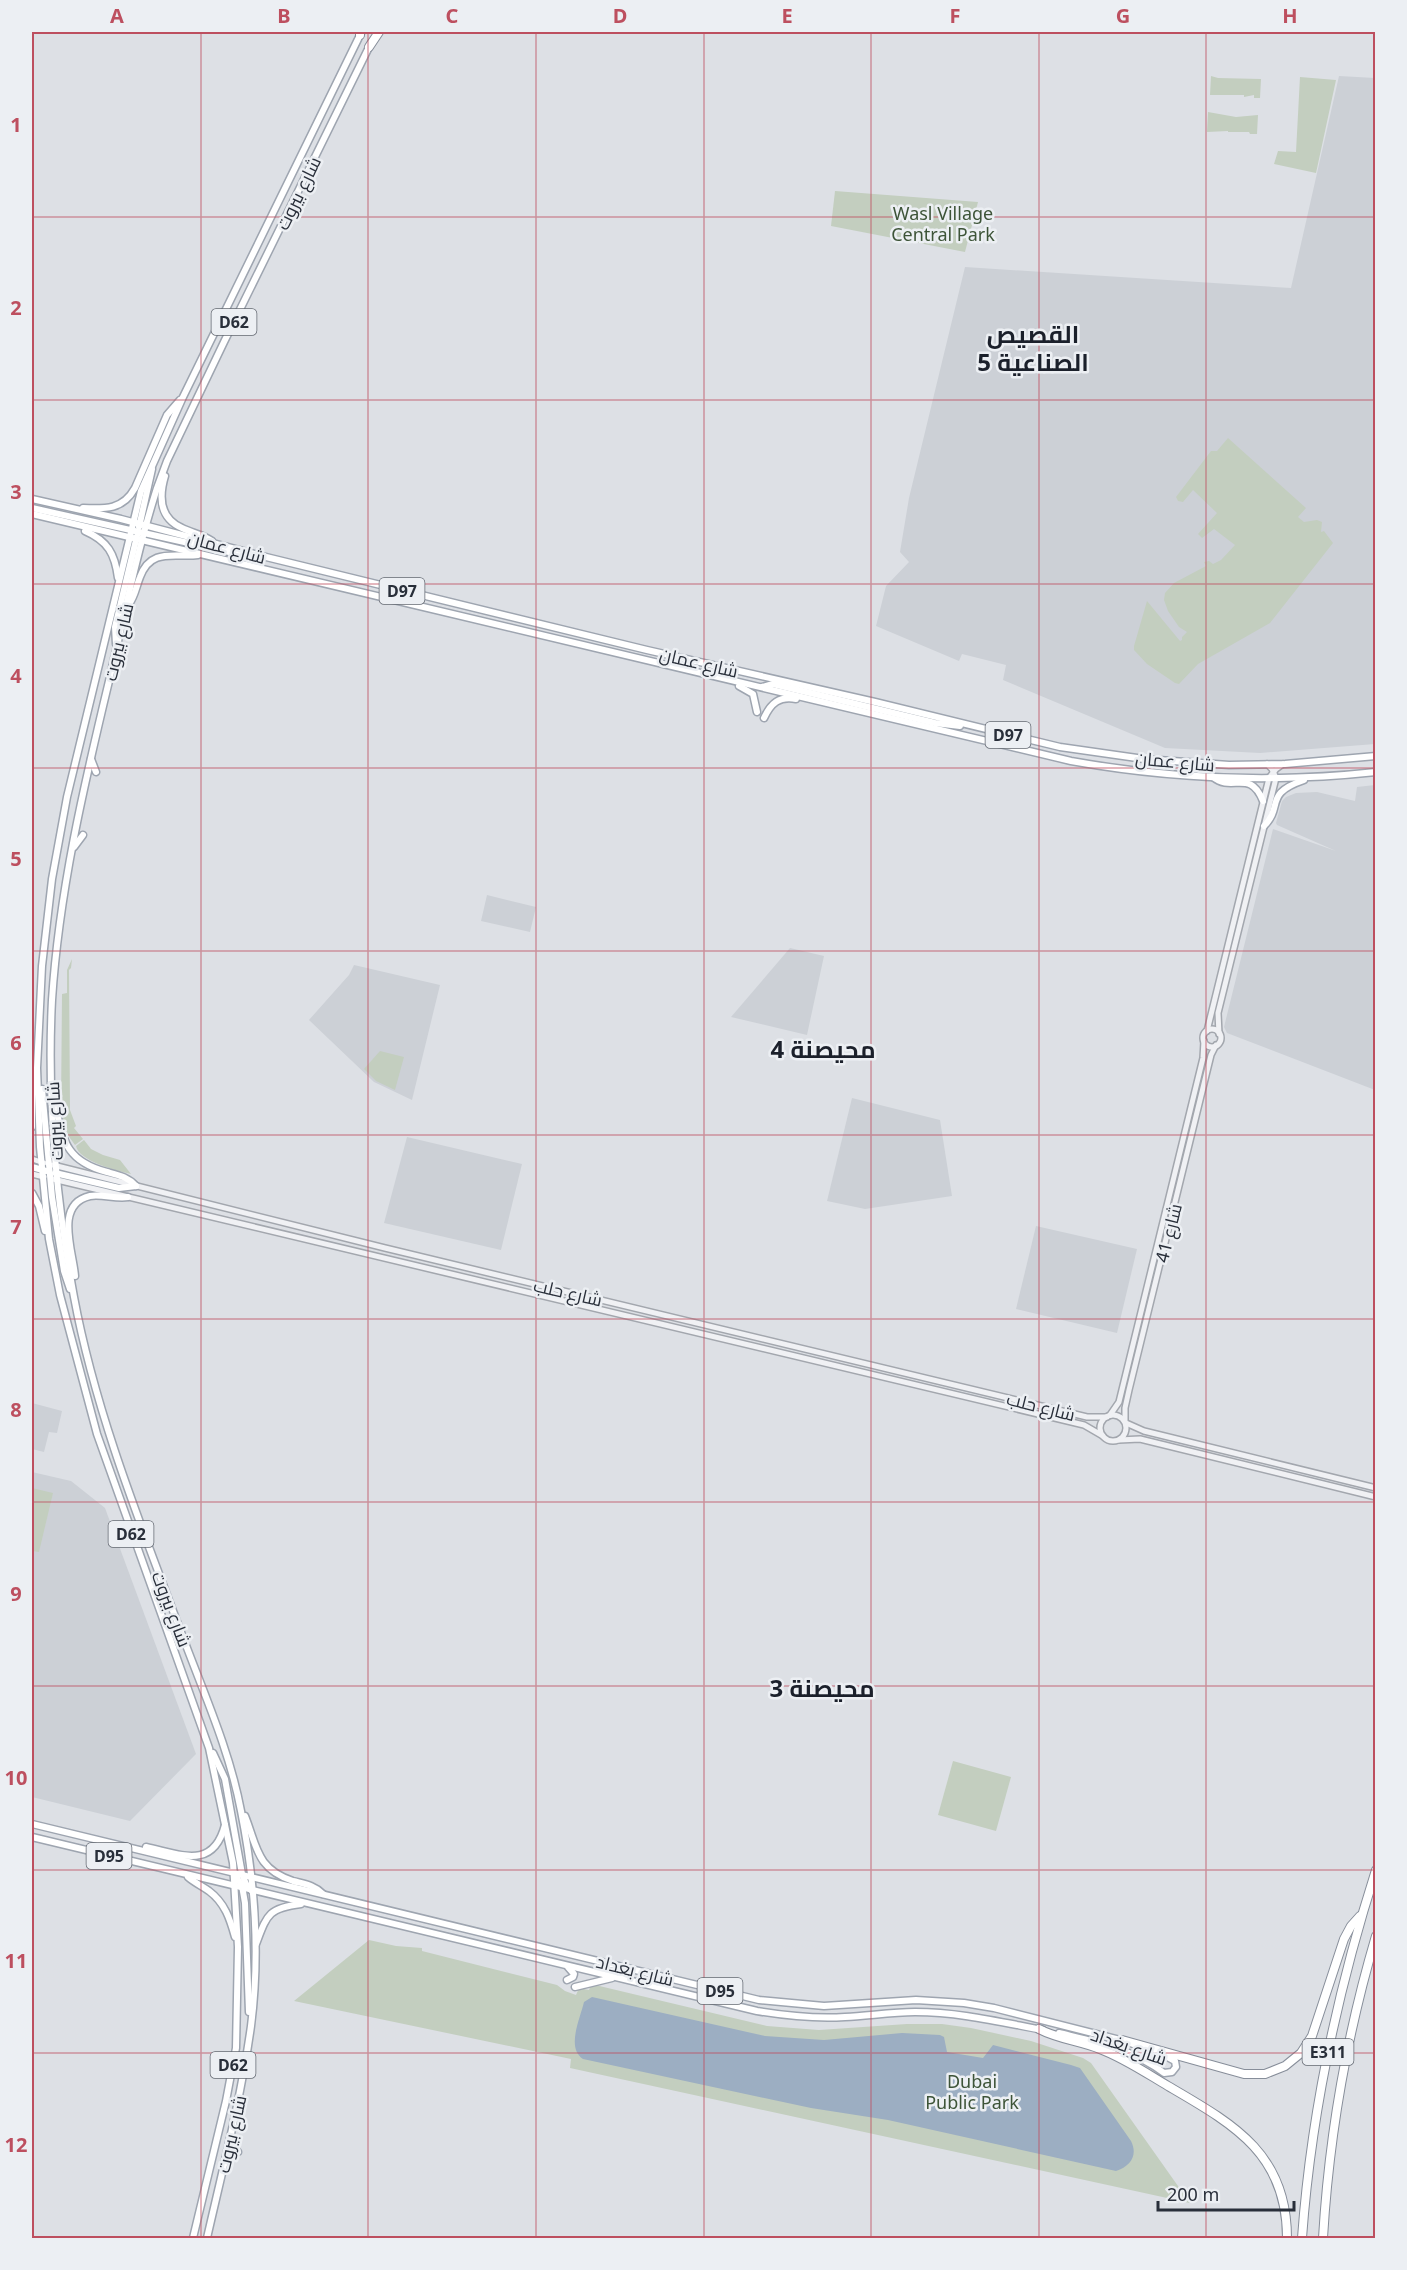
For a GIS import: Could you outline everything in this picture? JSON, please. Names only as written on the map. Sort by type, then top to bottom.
[{"type":"highway","points":[[369,47],[378,32]]},
{"type":"highway","name":"E311","points":[[1302,2238],[1324,2074],[1345,1974],[1376,1870]]},
{"type":"highway","points":[[1122,2040],[1244,2074],[1265,2074],[1285,2066],[1301,2053],[1312,2036],[1344,1939],[1351,1926],[1361,1915]]},
{"type":"highway","name":"E311","points":[[1323,2238],[1340,2093],[1359,1999],[1376,1936]]},
{"type":"highway","points":[[1039,2030],[1109,2052],[1212,2111],[1239,2130],[1259,2151],[1275,2178],[1284,2209],[1287,2238]]},
{"type":"main road","name":"شارع بيروت","points":[[140,524],[151,480],[152,466],[361,33]]},
{"type":"main road","name":"شارع بيروت","points":[[140,524],[167,461],[369,47]]},
{"type":"main road","points":[[70,508],[107,509],[128,499],[169,411],[183,398]]},
{"type":"main road","points":[[167,461],[160,496],[167,516],[177,526],[203,535],[214,544]]},
{"type":"main road","name":"شارع عمان","points":[[32,500],[140,524],[647,650],[1060,747],[1186,763],[1283,764],[1376,756]]},
{"type":"main road","points":[[32,508],[137,536],[249,557],[262,556]]},
{"type":"main road","name":"شارع عمان","points":[[32,514],[137,536],[202,554],[1071,761],[1160,774],[1212,777],[1311,777],[1376,772]]},
{"type":"main road","points":[[71,524],[107,544],[115,560],[118,582]]},
{"type":"main road","points":[[117,646],[115,627],[140,524]]},
{"type":"main road","name":"شارع بيروت","points":[[49,1171],[37,1068],[42,966],[55,858],[67,797],[118,582],[137,536]]},
{"type":"main road","name":"شارع بيروت","points":[[137,536],[126,606],[72,850],[62,915],[52,1000],[50,1239],[66,1321],[97,1434],[209,1748],[226,1822],[234,1872],[238,1947],[234,2060],[193,2238]]},
{"type":"main road","points":[[126,606],[135,594],[141,574],[154,560],[170,554],[192,556],[202,554]]},
{"type":"main road","points":[[716,677],[750,691],[756,700],[758,712]]},
{"type":"main road","points":[[762,688],[773,684],[934,723],[981,728]]},
{"type":"main road","points":[[764,718],[771,705],[781,699],[822,702]]},
{"type":"main road","points":[[91,757],[96,772]]},
{"type":"main road","points":[[1212,777],[1220,782],[1251,784],[1257,788],[1263,801]]},
{"type":"main road","points":[[1264,826],[1269,821],[1275,801],[1281,791],[1291,784],[1311,777]]},
{"type":"main road","points":[[72,850],[83,835]]},
{"type":"main road","points":[[32,1127],[32,1082],[37,1068]]},
{"type":"main road","points":[[52,1095],[61,1135],[71,1152],[87,1166],[126,1177],[136,1186]]},
{"type":"main road","points":[[32,1167],[119,1188],[136,1186]]},
{"type":"main road","points":[[49,1171],[64,1272],[74,1294]]},
{"type":"main road","points":[[32,1193],[50,1239]]},
{"type":"main road","points":[[74,1294],[74,1267],[68,1225],[72,1209],[81,1200],[90,1196],[128,1197]]},
{"type":"main road","name":"شارع بيروت","points":[[74,1294],[89,1364],[110,1437],[224,1748],[241,1809],[251,1877],[255,1948],[251,2021],[243,2078],[207,2238]]},
{"type":"main road","points":[[209,1748],[225,1779],[242,1875],[252,1891]]},
{"type":"main road","points":[[241,1809],[247,1820],[253,1844],[266,1864],[278,1874],[313,1886],[323,1895]]},
{"type":"main road","points":[[99,1840],[123,1842],[188,1856],[202,1856],[211,1852],[219,1844],[226,1822]]},
{"type":"main road","name":"شارع بغداد","points":[[32,1824],[759,2000],[824,2006],[908,2001],[963,2003],[994,2008],[1122,2040],[1173,2059],[1176,2064],[1174,2070],[1164,2073],[1129,2052],[980,2017],[936,2012],[897,2012],[835,2018],[780,2015],[741,2008],[32,1837]]},
{"type":"main road","points":[[234,1872],[243,1889],[248,1941],[248,2003],[251,2021]]},
{"type":"main road","points":[[186,1875],[221,1903],[229,1918],[238,1947]]},
{"type":"main road","points":[[255,1948],[263,1923],[271,1913],[284,1906],[306,1904]]},
{"type":"main road","points":[[565,1965],[574,1974],[567,1980]]},
{"type":"main road","points":[[575,1987],[616,1977]]},
{"type":"main road","points":[[229,2142],[238,2152]]},
{"type":"street","points":[[1267,764],[1273,776],[1264,826],[1218,1013],[1220,1040],[1216,1045],[1209,1046],[1204,1041],[1204,1034],[1207,1030],[1263,801],[1273,776],[1283,764]]},
{"type":"street","points":[[1207,1030],[1214,1029],[1220,1034]]},
{"type":"street","name":"شارع 41","points":[[1108,1416],[1119,1402],[1202,1064],[1204,1041]]},
{"type":"street","name":"شارع 41","points":[[1125,1422],[1129,1390],[1211,1056],[1216,1045]]},
{"type":"street","name":"شارع حلب","points":[[32,1160],[49,1171],[128,1197],[1084,1425],[1103,1436]]},
{"type":"street","name":"شارع حلب","points":[[32,1174],[49,1171]]},
{"type":"street","name":"شارع حلب","points":[[136,1186],[1091,1418],[1108,1416]]},
{"type":"street","points":[[1376,1488],[1143,1431],[1125,1422],[1120,1416],[1108,1416],[1101,1425],[1103,1436],[1112,1441],[1140,1438],[1376,1497]]},
{"type":"street","points":[[1119,1440],[1126,1432],[1125,1422]]},
{"type":"shaded area","name":"القصيص الصناعية 5","points":[[1339,76],[1375,78],[1375,744],[1260,753],[1165,748],[1003,680],[1006,665],[962,654],[959,661],[876,626],[886,586],[909,562],[900,552],[909,498],[965,267],[1291,288]]},
{"type":"shaded area","points":[[1375,785],[1375,1090],[1227,1033],[1224,1027],[1273,829],[1336,851],[1277,825],[1282,801],[1296,793],[1317,792],[1355,801],[1357,787]]},
{"type":"shaded area","points":[[487,895],[536,907],[530,932],[481,921]]},
{"type":"shaded area","points":[[790,948],[824,956],[807,1035],[731,1017]]},
{"type":"shaded area","points":[[354,965],[440,985],[412,1100],[374,1082],[309,1020],[349,975]]},
{"type":"shaded area","points":[[852,1098],[940,1120],[952,1196],[865,1209],[827,1201]]},
{"type":"shaded area","points":[[407,1137],[522,1164],[501,1250],[384,1223]]},
{"type":"shaded area","points":[[1036,1226],[1137,1249],[1117,1333],[1016,1309]]},
{"type":"shaded area","points":[[32,1403],[62,1411],[57,1433],[49,1432],[44,1452],[32,1449]]},
{"type":"shaded area","points":[[32,1472],[71,1481],[105,1508],[196,1754],[130,1821],[32,1797]]},
{"type":"green space","points":[[1211,76],[1261,79],[1260,98],[1254,98],[1254,95],[1244,97],[1244,95],[1210,95]]},
{"type":"green space","points":[[1300,77],[1336,80],[1316,173],[1274,164],[1278,151],[1296,152]]},
{"type":"green space","points":[[1208,112],[1236,117],[1258,115],[1257,134],[1228,131],[1207,132]]},
{"type":"green space","name":"Wasl Village Central Park","points":[[835,191],[978,202],[965,252],[831,226]]},
{"type":"green space","points":[[1228,438],[1306,508],[1298,517],[1304,522],[1317,520],[1322,522],[1321,532],[1324,531],[1333,543],[1270,623],[1198,664],[1179,684],[1147,664],[1134,650],[1134,646],[1147,601],[1180,641],[1182,640],[1187,632],[1179,627],[1168,611],[1164,600],[1165,593],[1174,583],[1206,566],[1204,562],[1209,561],[1213,564],[1221,560],[1235,545],[1214,529],[1202,538],[1198,534],[1217,513],[1193,490],[1183,502],[1178,501],[1176,497],[1211,451],[1217,451]]},
{"type":"green space","points":[[72,959],[69,970],[70,1110],[76,1126],[74,1128],[83,1139],[75,1145],[65,1131],[61,1108],[62,994],[67,993],[67,970]]},
{"type":"green space","points":[[380,1051],[404,1057],[395,1090],[376,1081],[364,1069]]},
{"type":"green space","points":[[84,1140],[91,1149],[120,1160],[131,1174],[91,1161],[84,1156],[76,1146]]},
{"type":"green space","points":[[32,1488],[53,1493],[39,1552],[32,1551]]},
{"type":"green space","points":[[953,1761],[1011,1777],[996,1831],[938,1815]]},
{"type":"green space","name":"Dubai Public Park","points":[[369,1940],[396,1946],[422,1948],[422,1951],[557,1985],[576,1995],[579,1988],[589,1990],[591,1984],[767,2026],[819,2030],[942,2024],[1031,2041],[1083,2058],[1091,2063],[1190,2203],[570,2068],[571,2059],[294,2001]]},
{"type":"water","points":[[592,1997],[765,2036],[824,2040],[902,2033],[940,2035],[944,2037],[947,2052],[983,2058],[993,2045],[1071,2065],[1080,2068],[1131,2141],[1134,2151],[1132,2159],[1126,2166],[1116,2171],[888,2120],[811,2108],[583,2059],[575,2048],[576,2033],[584,2002]]},
{"type":"district","name":"القصيص الصناعية 5","points":[[1033,347]]},
{"type":"district","name":"محيصنة 4","points":[[823,1048]]},
{"type":"district","name":"محيصنة 3","points":[[822,1687]]}]
